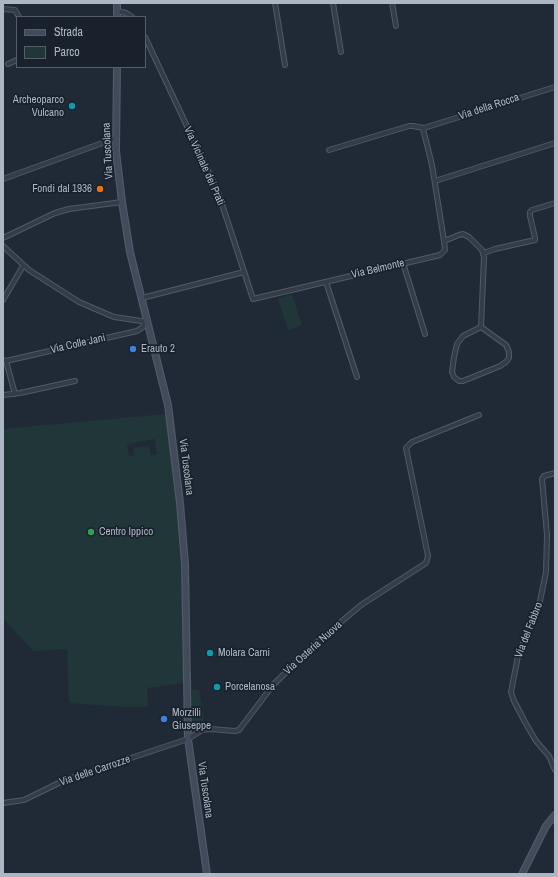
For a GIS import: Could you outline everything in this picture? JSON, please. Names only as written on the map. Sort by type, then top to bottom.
[{"type":"main road","points":[[117,3],[117,14]]},
{"type":"main road","name":"Via Tuscolana","points":[[117,68],[116,159],[122,202],[128,240],[168,405],[180,503],[185,564],[188,739],[207,874]]},
{"type":"main road","points":[[522,874],[546,826],[555,815]]},
{"type":"street","points":[[275,3],[285,65]]},
{"type":"street","points":[[334,3],[342,52]]},
{"type":"street","points":[[392,3],[396,26]]},
{"type":"street","points":[[3,9],[16,10],[19,16]]},
{"type":"street","points":[[117,14],[127,14],[130,16]]},
{"type":"street","name":"Via Vicinale dei Prati","points":[[146,39],[213,181],[253,299]]},
{"type":"street","points":[[8,64],[16,60]]},
{"type":"street","name":"Via della Rocca","points":[[328,150],[409,126],[415,126],[423,129],[555,87]]},
{"type":"street","points":[[423,129],[432,161],[444,241],[459,235],[464,235],[469,237],[484,253],[481,327]]},
{"type":"street","points":[[3,179],[116,138]]},
{"type":"street","points":[[435,181],[555,143]]},
{"type":"street","points":[[3,238],[55,213],[122,202]]},
{"type":"street","points":[[484,253],[534,240],[535,238],[530,212],[532,210],[555,203]]},
{"type":"street","name":"Via Belmonte","points":[[253,299],[441,254],[445,250],[444,241]]},
{"type":"street","points":[[3,246],[23,266],[72,298],[91,308],[114,317],[147,322]]},
{"type":"street","points":[[403,263],[425,334]]},
{"type":"street","points":[[3,300],[23,266]]},
{"type":"street","points":[[142,298],[244,272]]},
{"type":"street","points":[[326,282],[357,377]]},
{"type":"street","name":"Via Colle Jani","points":[[4,360],[137,331],[147,322]]},
{"type":"street","points":[[481,327],[504,344],[508,349],[509,358],[502,365],[463,381],[459,381],[454,377],[452,371],[457,344],[464,336],[481,327]]},
{"type":"street","points":[[4,360],[15,394]]},
{"type":"street","points":[[3,395],[15,394],[75,381]]},
{"type":"street","name":"Via Osteria Nuova","points":[[188,739],[202,730],[239,730],[273,685],[316,643],[361,605],[426,564],[428,556],[406,452],[407,447],[412,442],[478,415]]},
{"type":"street","name":"Via del Fabbro","points":[[555,473],[546,475],[543,478],[547,538],[546,572],[540,601],[518,656],[511,692],[513,700],[525,722],[536,741],[548,755],[555,770]]},
{"type":"street","name":"Via delle Carrozze","points":[[3,803],[17,802],[26,799],[71,778],[188,739]]},
{"type":"green space","points":[[292,294],[302,325],[288,330],[278,299]]},
{"type":"green space","name":"Centro Ippico","points":[[166,414],[178,502],[182,563],[184,683],[147,688],[148,707],[69,703],[67,649],[33,651],[3,618],[3,429]],"holes":[[[155,439],[157,454],[151,456],[149,446],[133,448],[134,455],[129,456],[127,444]]]},
{"type":"green space","points":[[192,690],[199,690],[204,719],[192,733]]},
{"type":"place","name":"Archeoparco Vulcano","points":[[72,106]]},
{"type":"place","name":"Fondi dal 1936","points":[[100,189]]},
{"type":"place","name":"Erauto 2","points":[[133,349]]},
{"type":"place","name":"Centro Ippico","points":[[91,532]]},
{"type":"place","name":"Molara Carni","points":[[210,653]]},
{"type":"place","name":"Porcelanosa","points":[[217,687]]},
{"type":"place","name":"Morzilli Giuseppe","points":[[164,719]]}]
